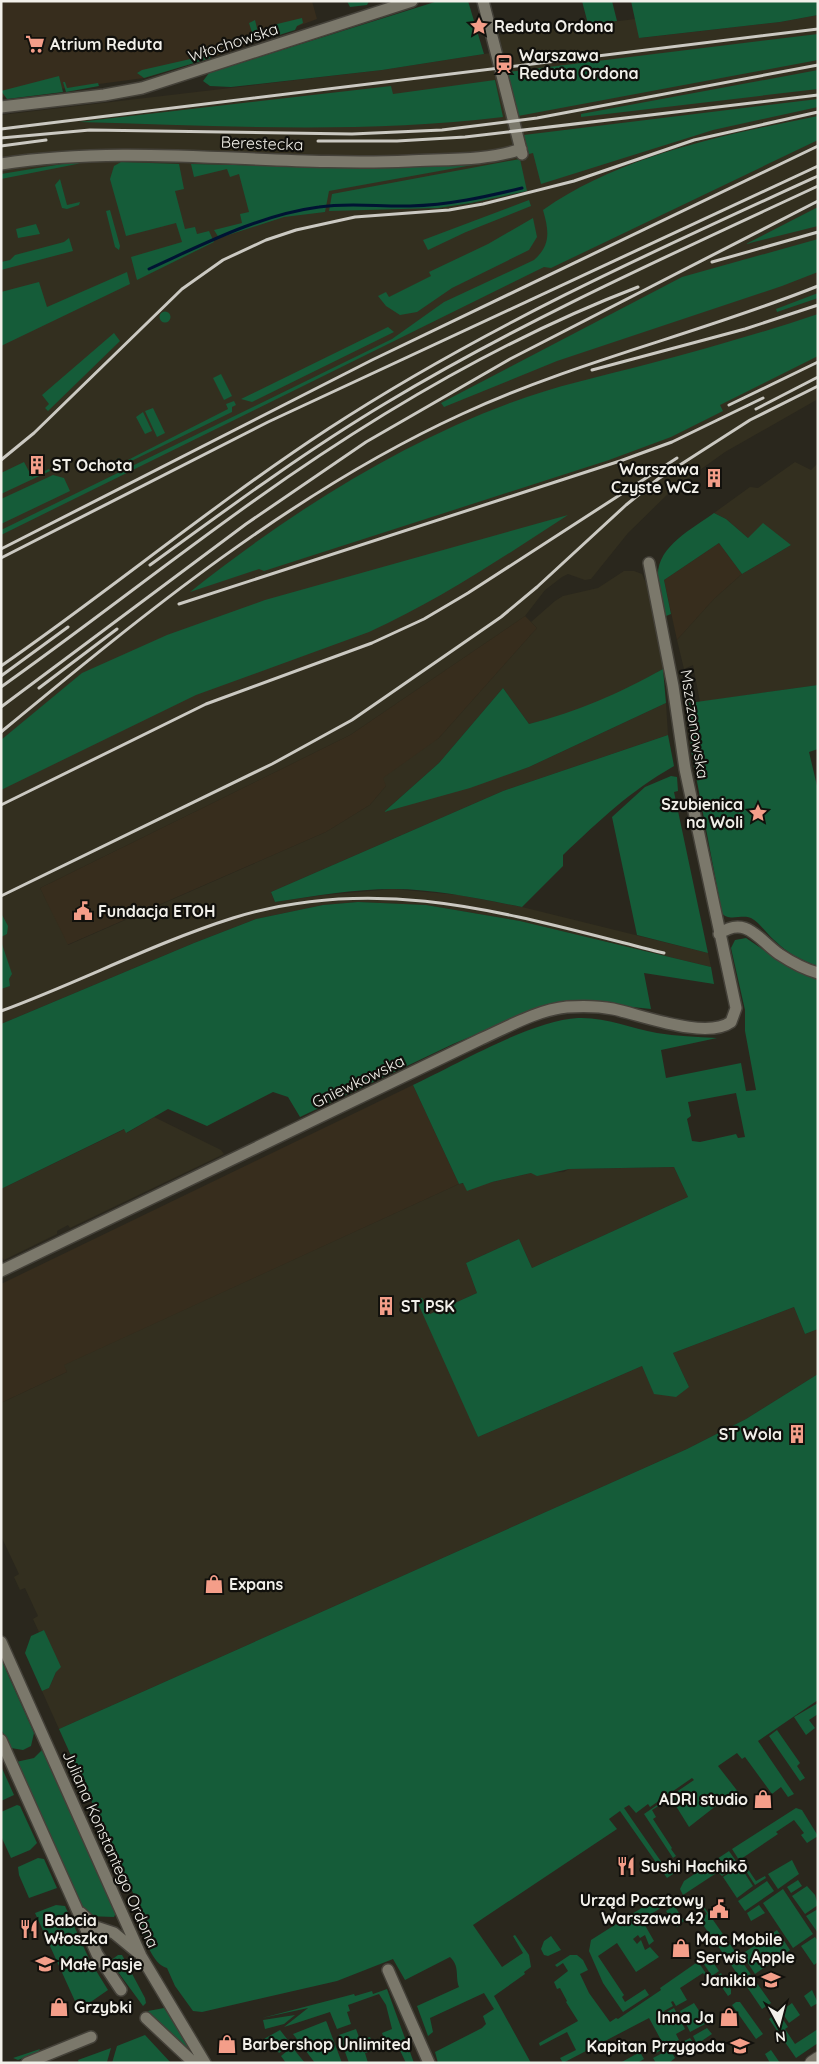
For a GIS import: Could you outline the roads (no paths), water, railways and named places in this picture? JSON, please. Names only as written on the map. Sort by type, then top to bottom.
[{"type":"street","name":"Włochowska","points":[[1,107],[104,95],[142,88],[412,1]]},
{"type":"street","name":"Berestecka","points":[[1,164],[34,159],[100,155],[378,162],[450,160],[522,152],[483,1]]},
{"type":"street","name":"Mszczonowska","points":[[649,563],[673,686],[685,769],[736,1008]]},
{"type":"street","points":[[719,934],[735,927],[748,928],[779,954],[818,973]]},
{"type":"street","name":"Gniewkowska","points":[[1,1271],[464,1047],[531,1017],[566,1007],[588,1006],[611,1008],[686,1026],[711,1029],[720,1028],[731,1022],[736,1008]]},
{"type":"street","name":"Juliana Konstantego Ordona","points":[[1,1642],[141,1956],[205,2063]]},
{"type":"street","points":[[1,1740],[97,1954],[121,1990]]},
{"type":"street","points":[[78,1910],[96,1927],[114,1933],[127,1942],[141,1956]]},
{"type":"street","points":[[388,1970],[429,2063]]},
{"type":"street","points":[[146,2018],[194,2063]]},
{"type":"street","points":[[27,2063],[91,2036]]},
{"type":"street","points":[[812,2063],[818,2059]]},
{"type":"waterway","points":[[149,269],[232,232],[297,211],[342,205],[399,206],[439,204],[522,188]]},
{"type":"railway","points":[[1,129],[818,29]]},
{"type":"railway","points":[[1,138],[90,130],[352,134],[442,130],[537,118],[818,65]]},
{"type":"railway","points":[[318,141],[397,141],[465,137],[818,95]]},
{"type":"railway","points":[[1,460],[34,433],[182,289],[223,260],[266,240],[296,230],[355,217],[449,210],[483,204],[574,181],[694,140],[818,112]]},
{"type":"railway","points":[[1,146],[46,140]]},
{"type":"railway","points":[[1,549],[372,360],[818,146]]},
{"type":"railway","points":[[1,558],[268,422],[818,166]]},
{"type":"railway","points":[[1,666],[245,486],[328,429],[386,393],[506,325],[630,263],[818,176]]},
{"type":"railway","points":[[150,565],[325,441],[438,373],[599,289],[818,186]]},
{"type":"railway","points":[[1,707],[246,524],[366,442],[510,359],[818,201]]},
{"type":"railway","points":[[712,262],[818,232]]},
{"type":"railway","points":[[1,732],[110,643],[222,558],[338,480],[399,445],[462,414],[550,378],[774,303],[818,286]]},
{"type":"railway","points":[[1,687],[223,523],[300,469],[392,409],[537,330],[638,287]]},
{"type":"railway","points":[[592,370],[745,329],[818,305]]},
{"type":"railway","points":[[729,405],[818,362]]},
{"type":"railway","points":[[756,409],[818,377]]},
{"type":"railway","points":[[1,896],[272,764],[352,720],[501,617],[537,587],[626,505],[658,479],[750,420],[818,386]]},
{"type":"railway","points":[[179,604],[620,461],[672,442],[763,398]]},
{"type":"railway","points":[[1,805],[206,704],[372,643],[424,619],[468,593],[677,458]]},
{"type":"railway","points":[[1,676],[68,627]]},
{"type":"railway","points":[[39,688],[117,629]]},
{"type":"railway","points":[[1,1011],[175,939],[233,918],[289,905],[344,899],[397,899],[450,904],[556,926],[664,953]]},
{"type":"place","name":"Reduta Ordona","points":[[479,26]]},
{"type":"place","name":"Atrium Reduta","points":[[35,44]]},
{"type":"place","name":"Warszawa Reduta Ordona","points":[[504,64]]},
{"type":"place","name":"ST Ochota","points":[[37,465]]},
{"type":"place","name":"Warszawa Czyste WCz","points":[[714,478]]},
{"type":"place","name":"Szubienica na Woli","points":[[758,813]]},
{"type":"place","name":"Fundacja ETOH","points":[[83,911]]},
{"type":"place","name":"ST PSK","points":[[386,1306]]},
{"type":"place","name":"ST Wola","points":[[797,1434]]},
{"type":"place","name":"Expans","points":[[214,1584]]},
{"type":"place","name":"ADRI studio","points":[[763,1799]]},
{"type":"place","name":"Sushi Hachikō","points":[[626,1866]]},
{"type":"place","name":"Urząd Pocztowy Warszawa 42","points":[[719,1909]]},
{"type":"place","name":"Babcia Włoszka","points":[[29,1929]]},
{"type":"place","name":"Mac Mobile Serwis Apple","points":[[681,1948]]},
{"type":"place","name":"Małe Pasje","points":[[45,1964]]},
{"type":"place","name":"Janikia","points":[[771,1980]]},
{"type":"place","name":"Grzybki","points":[[59,2007]]},
{"type":"place","name":"Inna Ja","points":[[729,2017]]},
{"type":"place","name":"Barbershop Unlimited","points":[[227,2044]]},
{"type":"place","name":"Kapitan Przygoda","points":[[740,2046]]}]
